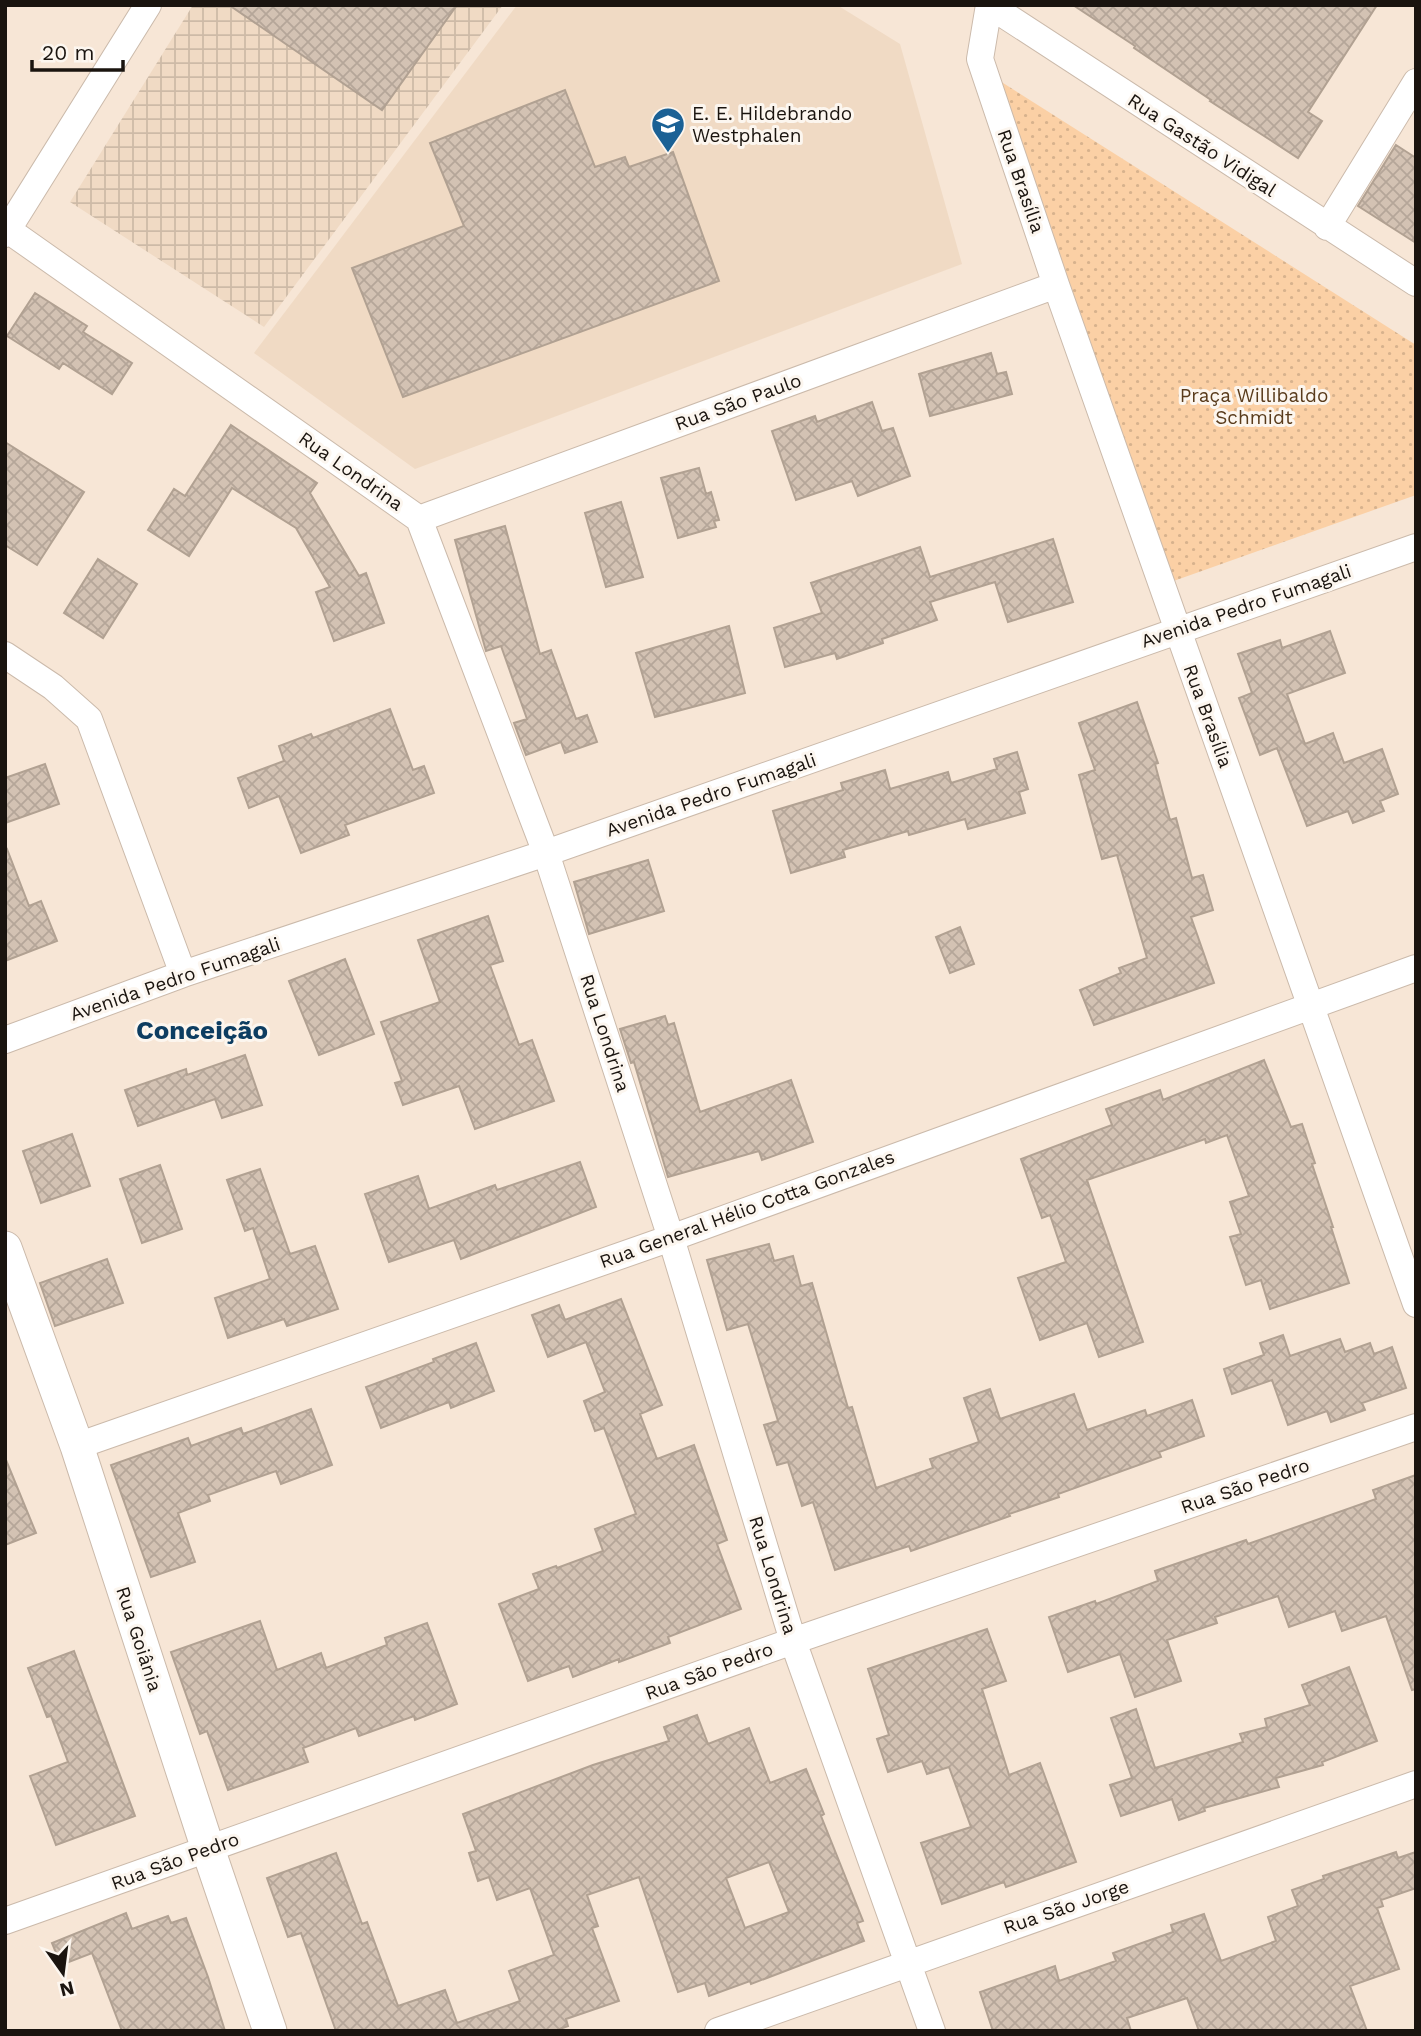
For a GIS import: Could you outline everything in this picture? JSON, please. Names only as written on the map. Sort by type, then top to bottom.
[{"type":"street","points":[[7,232],[148,5]]},
{"type":"street","name":"Rua Gastão Vidigal","points":[[989,5],[1416,283]]},
{"type":"street","name":"Rua Brasília","points":[[989,5],[981,59],[1056,285],[1416,1304]]},
{"type":"street","points":[[1327,227],[1416,82]]},
{"type":"street","name":"Rua Londrina","points":[[7,232],[419,519],[546,853],[671,1238],[793,1641],[932,2031]]},
{"type":"street","name":"Rua São Paulo","points":[[419,519],[1056,285]]},
{"type":"street","name":"Avenida Pedro Fumagali","points":[[5,1040],[183,975],[546,853],[1416,547]]},
{"type":"street","points":[[5,655],[53,687],[89,719],[183,975]]},
{"type":"street","name":"Rua General Hélio Cotta Gonzales","points":[[77,1446],[671,1238],[1416,968]]},
{"type":"street","name":"Rua Goiânia","points":[[5,1248],[77,1446],[270,2031]]},
{"type":"street","name":"Rua São Pedro","points":[[5,1921],[793,1641],[1416,1427]]},
{"type":"street","name":"Rua São Jorge","points":[[718,2031],[1416,1784]]},
{"type":"shaded area","points":[[193,5],[503,5],[264,327],[70,202]]},
{"type":"shaded area","name":"E. E. Hildebrando Westphalen","points":[[517,5],[837,5],[900,44],[962,264],[415,469],[254,353]]},
{"type":"green space","name":"Praça Willibaldo Schmidt","points":[[1000,81],[1416,345],[1416,495],[1168,583]]},
{"type":"building","points":[[229,5],[457,5],[382,110]]},
{"type":"building","points":[[1073,5],[1377,5],[1308,112],[1322,121],[1298,158],[1210,101]]},
{"type":"building","points":[[565,90],[595,167],[625,157],[629,167],[673,152],[719,281],[403,397],[352,268],[464,226],[430,143]]},
{"type":"building","points":[[1396,145],[1416,158],[1416,243],[1358,206]]},
{"type":"building","points":[[35,293],[87,326],[83,332],[132,363],[112,394],[63,363],[59,369],[7,336]]},
{"type":"building","points":[[991,353],[997,374],[1006,372],[1012,394],[930,416],[919,374]]},
{"type":"building","points":[[872,402],[882,431],[893,428],[910,476],[858,496],[852,481],[796,500],[772,431],[815,416],[817,422]]},
{"type":"building","points":[[231,425],[317,483],[310,493],[359,576],[366,573],[384,623],[334,641],[316,592],[330,587],[296,528],[232,488],[189,556],[148,530],[174,489],[185,496]]},
{"type":"building","points":[[5,442],[84,492],[37,565],[5,545]]},
{"type":"building","points":[[699,468],[706,494],[711,492],[719,520],[714,521],[716,527],[678,538],[661,478]]},
{"type":"building","points":[[621,502],[643,577],[606,587],[585,513]]},
{"type":"building","points":[[505,526],[540,654],[551,650],[576,719],[587,715],[597,742],[565,753],[561,742],[526,755],[514,723],[527,719],[501,646],[486,651],[455,540]]},
{"type":"building","points":[[1053,539],[1073,602],[1008,622],[995,582],[930,602],[937,620],[882,639],[883,643],[837,659],[835,653],[785,667],[774,628],[822,613],[811,583],[920,547],[930,577]]},
{"type":"building","points":[[98,559],[137,584],[103,638],[64,613]]},
{"type":"building","points":[[729,626],[745,693],[655,717],[636,653]]},
{"type":"building","points":[[1330,631],[1345,673],[1287,694],[1305,744],[1333,733],[1344,763],[1382,749],[1398,794],[1380,801],[1384,811],[1353,823],[1348,811],[1307,826],[1277,748],[1260,755],[1239,698],[1252,693],[1238,654],[1280,640],[1282,648]]},
{"type":"building","points":[[1137,702],[1158,763],[1155,764],[1170,820],[1176,818],[1192,878],[1203,875],[1213,910],[1191,917],[1214,983],[1094,1025],[1080,990],[1121,973],[1119,968],[1147,958],[1117,855],[1102,859],[1079,775],[1095,770],[1079,723]]},
{"type":"building","points":[[390,709],[413,770],[424,766],[434,793],[345,825],[349,835],[301,853],[279,796],[249,808],[238,778],[284,761],[279,746],[311,734],[313,738]]},
{"type":"building","points":[[1017,752],[1028,789],[1019,792],[1025,813],[968,829],[965,819],[909,835],[908,831],[843,850],[845,857],[791,873],[773,811],[843,790],[841,783],[885,770],[890,789],[948,772],[951,783],[997,769],[994,759]]},
{"type":"building","points":[[45,764],[59,804],[5,823],[5,778]]},
{"type":"building","points":[[7,849],[29,906],[41,901],[57,941],[5,961],[5,850]]},
{"type":"building","points":[[648,860],[664,911],[589,934],[574,882]]},
{"type":"building","points":[[488,916],[503,961],[490,965],[519,1045],[532,1040],[554,1101],[475,1129],[459,1086],[403,1105],[395,1083],[402,1081],[381,1022],[440,1002],[418,940]]},
{"type":"building","points":[[960,927],[974,964],[950,973],[936,937]]},
{"type":"building","points":[[345,959],[374,1034],[319,1055],[289,981]]},
{"type":"building","points":[[665,1016],[668,1025],[674,1023],[700,1112],[791,1080],[813,1142],[762,1160],[759,1151],[668,1177],[634,1062],[631,1063],[620,1029]]},
{"type":"building","points":[[245,1055],[262,1105],[222,1118],[215,1099],[138,1126],[125,1090],[186,1069],[187,1075]]},
{"type":"building","points":[[1264,1060],[1291,1127],[1302,1124],[1349,1283],[1270,1309],[1261,1280],[1246,1285],[1230,1237],[1241,1234],[1230,1202],[1249,1196],[1227,1135],[1206,1143],[1205,1139],[1087,1180],[1143,1342],[1099,1357],[1087,1323],[1040,1340],[1018,1278],[1066,1262],[1050,1215],[1042,1218],[1021,1159],[1112,1125],[1106,1109],[1160,1090],[1163,1100]]},
{"type":"building","points":[[72,1134],[90,1186],[41,1203],[23,1151]]},
{"type":"building","points":[[580,1162],[596,1207],[461,1259],[454,1240],[389,1262],[365,1194],[418,1176],[429,1209],[495,1185],[497,1190]]},
{"type":"building","points":[[160,1165],[182,1229],[142,1243],[120,1179]]},
{"type":"building","points":[[260,1169],[290,1254],[315,1246],[338,1309],[287,1326],[284,1319],[228,1338],[215,1298],[270,1279],[253,1228],[245,1231],[227,1180]]},
{"type":"building","points":[[769,1244],[774,1261],[793,1256],[801,1286],[812,1283],[848,1408],[852,1407],[876,1488],[933,1468],[930,1459],[979,1442],[964,1398],[990,1389],[1000,1419],[1074,1394],[1087,1430],[1145,1410],[1147,1416],[1192,1400],[1204,1436],[1159,1452],[1161,1457],[1058,1494],[1059,1497],[1009,1514],[1010,1516],[911,1551],[909,1546],[835,1570],[813,1502],[802,1506],[788,1462],[777,1465],[764,1425],[778,1421],[748,1324],[727,1330],[707,1260]]},
{"type":"building","points":[[107,1259],[123,1303],[55,1326],[40,1283]]},
{"type":"building","points":[[621,1299],[662,1405],[640,1414],[657,1459],[694,1445],[727,1540],[717,1544],[741,1609],[668,1637],[670,1643],[619,1662],[619,1659],[573,1677],[569,1666],[528,1681],[499,1604],[539,1589],[533,1574],[603,1551],[595,1529],[636,1514],[604,1428],[595,1431],[584,1401],[605,1392],[586,1342],[548,1357],[532,1315],[559,1305],[565,1320]]},
{"type":"building","points":[[1283,1335],[1290,1356],[1340,1339],[1345,1352],[1370,1343],[1374,1354],[1392,1347],[1406,1388],[1362,1403],[1365,1410],[1331,1422],[1327,1411],[1288,1425],[1272,1380],[1232,1394],[1224,1369],[1264,1355],[1260,1343]]},
{"type":"building","points":[[476,1343],[494,1391],[451,1408],[449,1402],[381,1428],[366,1387]]},
{"type":"building","points":[[311,1409],[332,1465],[281,1484],[276,1471],[208,1495],[210,1501],[178,1513],[195,1562],[151,1577],[111,1465],[188,1438],[191,1446],[241,1428],[243,1434]]},
{"type":"building","points":[[5,1461],[36,1533],[5,1545]]},
{"type":"building","points":[[1416,1475],[1416,1689],[1412,1690],[1386,1616],[1342,1631],[1335,1611],[1289,1627],[1278,1596],[1215,1617],[1217,1623],[1167,1640],[1181,1681],[1135,1697],[1120,1654],[1068,1672],[1049,1617],[1095,1601],[1096,1604],[1158,1581],[1155,1571],[1246,1540],[1248,1544],[1376,1499],[1373,1490]]},
{"type":"building","points":[[260,1621],[277,1670],[321,1653],[326,1668],[387,1645],[385,1638],[427,1623],[457,1704],[415,1720],[414,1716],[359,1736],[356,1728],[303,1748],[308,1762],[228,1790],[207,1731],[200,1734],[171,1652]]},
{"type":"building","points":[[987,1629],[1006,1681],[982,1689],[1009,1775],[1040,1763],[1076,1862],[1006,1887],[1004,1882],[942,1904],[921,1843],[971,1827],[949,1767],[927,1774],[922,1761],[888,1772],[877,1739],[889,1735],[868,1669]]},
{"type":"building","points":[[74,1651],[135,1816],[56,1845],[30,1776],[68,1762],[51,1716],[47,1717],[28,1668]]},
{"type":"building","points":[[1349,1667],[1377,1741],[1322,1762],[1323,1765],[1276,1778],[1279,1787],[1204,1808],[1205,1811],[1179,1820],[1172,1799],[1121,1816],[1110,1785],[1132,1778],[1111,1718],[1136,1709],[1155,1768],[1243,1742],[1240,1734],[1267,1727],[1265,1719],[1310,1705],[1302,1685]]},
{"type":"building","points":[[697,1715],[708,1744],[749,1728],[770,1783],[806,1769],[824,1814],[821,1816],[863,1921],[857,1923],[864,1941],[751,1984],[750,1981],[709,1996],[705,1983],[678,1992],[639,1877],[587,1895],[598,1926],[592,1928],[619,2001],[566,2019],[568,2026],[554,2031],[336,2031],[301,1933],[288,1937],[267,1878],[336,1853],[362,1924],[367,1922],[398,2006],[445,1990],[457,2023],[520,2001],[509,1971],[554,1955],[530,1888],[497,1900],[489,1877],[478,1881],[469,1853],[476,1851],[463,1814],[593,1765],[669,1741],[664,1727]],"holes":[[[769,1862],[789,1912],[745,1928],[726,1878]]]},
{"type":"building","points":[[1396,1852],[1398,1858],[1416,1852],[1416,1888],[1381,1900],[1383,1906],[1377,1908],[1399,1969],[1350,1986],[1367,2031],[1199,2031],[1187,1998],[1127,2018],[1131,2031],[993,2031],[980,1992],[1055,1966],[1059,1981],[1116,1961],[1113,1953],[1173,1932],[1171,1925],[1204,1914],[1221,1961],[1276,1941],[1268,1917],[1298,1906],[1292,1890],[1324,1879],[1323,1876]]},
{"type":"building","points":[[126,1913],[132,1929],[168,1916],[171,1923],[186,1918],[225,2031],[122,2031],[92,1953],[61,1965],[52,1943]]},
{"type":"place","name":"E. E. Hildebrando Westphalen","points":[[668,154]]},
{"type":"district","name":"Conceição","points":[[202,1030]]}]
